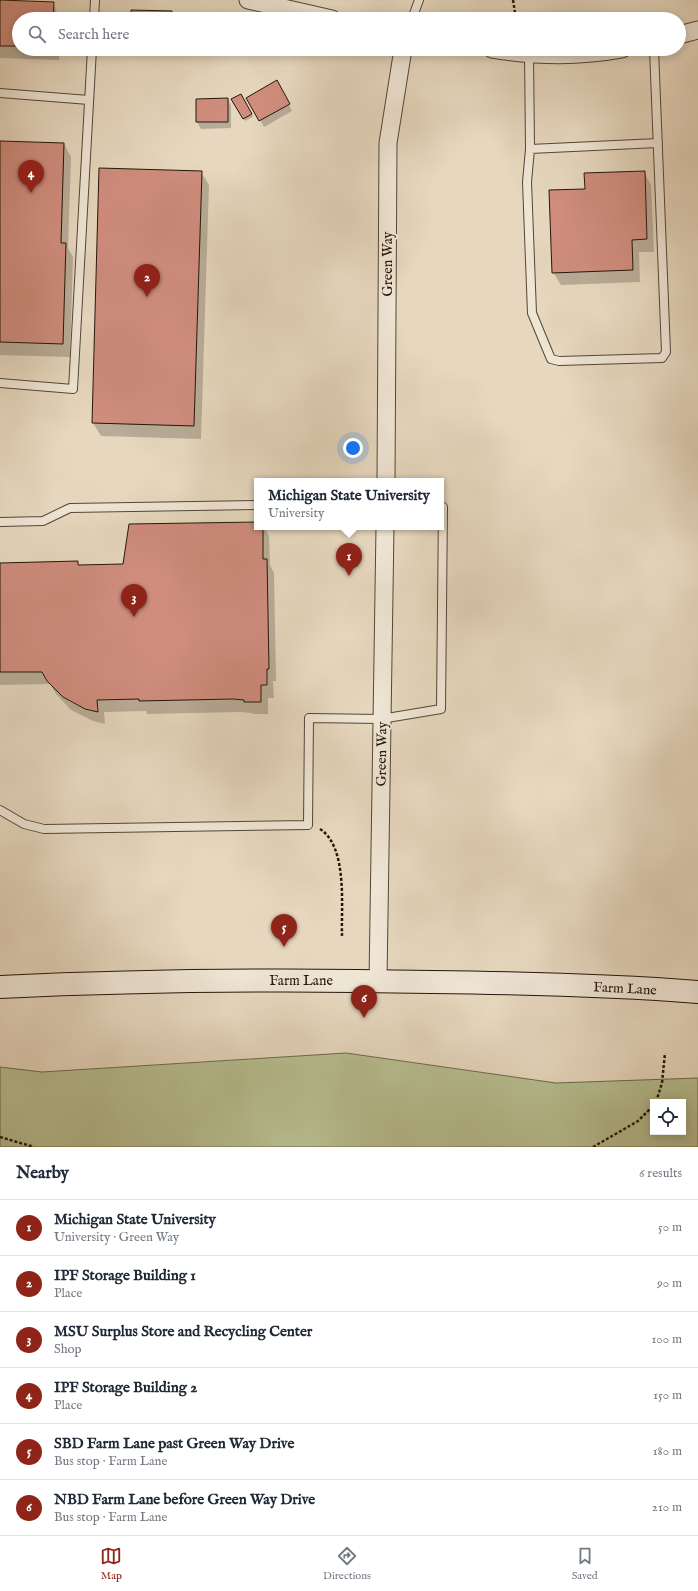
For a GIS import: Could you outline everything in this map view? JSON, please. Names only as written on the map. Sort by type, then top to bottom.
[{"type":"street","points":[[248,0],[301,12]]},
{"type":"street","points":[[686,33],[698,30]]},
{"type":"street","name":"Green Way","points":[[386,478],[388,143],[402,56]]},
{"type":"street","name":"Green Way","points":[[378,981],[385,530]]},
{"type":"street","name":"Farm Lane","points":[[0,987],[91,983],[378,981],[529,983],[698,992]]},
{"type":"lane","points":[[94,12],[95,0]]},
{"type":"lane","points":[[415,12],[419,0]]},
{"type":"lane","points":[[0,383],[73,389],[92,56]]},
{"type":"lane","points":[[529,56],[530,149],[527,182],[532,313],[551,359],[559,360],[662,358],[666,352],[654,56]]},
{"type":"lane","points":[[0,93],[89,100]]},
{"type":"lane","points":[[530,149],[658,143]]},
{"type":"lane","points":[[0,522],[43,521],[70,508],[254,505]]},
{"type":"lane","points":[[0,810],[24,824],[44,828],[308,825],[310,718],[382,719],[441,709],[443,530]]},
{"type":"path","points":[[514,0],[515,12]]},
{"type":"path","points":[[308,825],[322,830],[336,850],[340,865],[342,936]]},
{"type":"path","points":[[657,1099],[662,1083],[665,1052]]},
{"type":"path","points":[[592,1147],[638,1121],[650,1109]]},
{"type":"path","points":[[0,1137],[34,1147]]},
{"type":"green space","points":[[346,1053],[556,1083],[698,1078],[698,1147],[0,1147],[0,1067],[42,1072]]},
{"type":"building","points":[[0,0],[54,2],[53,12],[12,12],[12,46],[0,46]]},
{"type":"building","points":[[131,10],[172,11],[172,12],[131,12]]},
{"type":"building","points":[[277,80],[290,104],[259,121],[246,98]]},
{"type":"building","points":[[241,94],[252,114],[243,119],[231,99]]},
{"type":"building","points":[[228,98],[228,122],[196,122],[196,99]]},
{"type":"building","points":[[0,141],[64,143],[61,243],[66,243],[63,344],[0,342]]},
{"type":"building","points":[[99,168],[202,171],[194,426],[92,423]]},
{"type":"building","points":[[645,171],[647,239],[632,240],[633,270],[552,273],[549,190],[585,189],[584,173]]},
{"type":"building","points":[[254,522],[254,530],[263,530],[263,559],[267,559],[269,669],[267,669],[267,685],[261,685],[261,702],[244,702],[244,700],[233,699],[139,701],[139,699],[97,700],[98,712],[85,709],[63,697],[47,681],[42,672],[0,672],[0,563],[78,561],[78,565],[123,564],[129,524]]},
{"type":"place","name":"IPF Storage Building 2","points":[[31,193]]},
{"type":"place","name":"IPF Storage Building 1","points":[[147,297]]},
{"type":"place","name":"Michigan State University","points":[[349,576]]},
{"type":"place","name":"MSU Surplus Store and Recycling Center","points":[[134,617]]},
{"type":"place","name":"SBD Farm Lane past Green Way Drive","points":[[284,947]]},
{"type":"place","name":"NBD Farm Lane before Green Way Drive","points":[[364,1018]]}]
